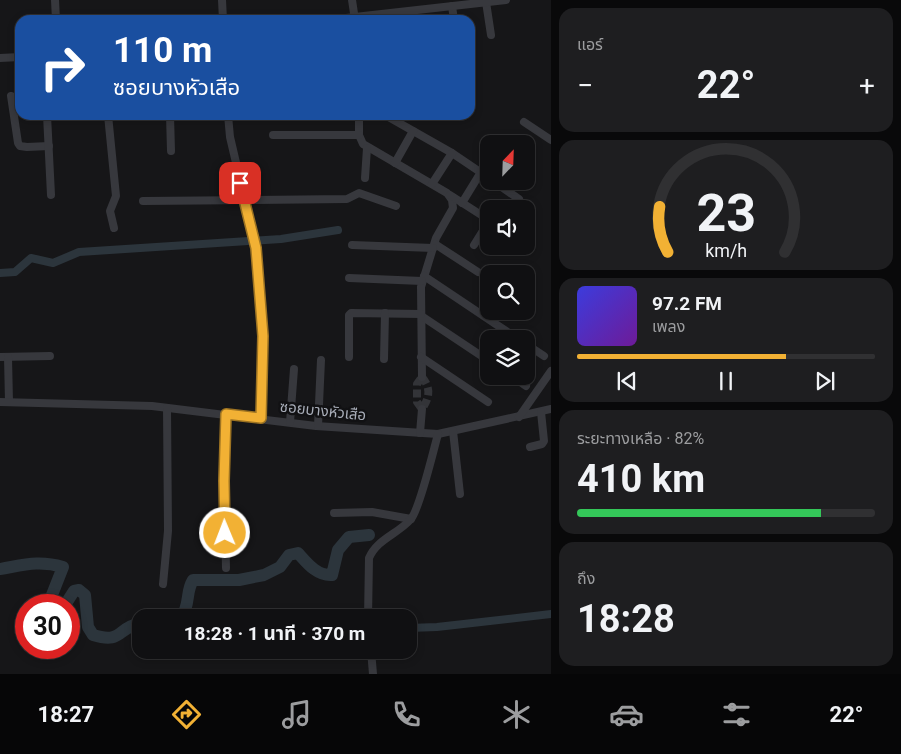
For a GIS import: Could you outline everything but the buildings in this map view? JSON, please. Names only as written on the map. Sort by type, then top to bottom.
[{"type":"street","points":[[55,0],[56,15]]},
{"type":"street","points":[[222,0],[223,15]]},
{"type":"street","points":[[352,0],[354,15]]},
{"type":"street","points":[[383,15],[506,0]]},
{"type":"street","points":[[486,2],[491,35]]},
{"type":"street","points":[[452,6],[453,15]]},
{"type":"street","points":[[420,10],[420,15]]},
{"type":"street","points":[[0,58],[15,57]]},
{"type":"street","points":[[11,96],[20,146],[49,146]]},
{"type":"street","points":[[47,120],[51,195]]},
{"type":"street","points":[[108,120],[116,196],[110,211],[114,228]]},
{"type":"street","points":[[170,120],[171,151]]},
{"type":"street","points":[[228,120],[230,138],[256,248],[263,336],[261,418]]},
{"type":"street","points":[[359,120],[359,135],[367,148],[432,184],[480,214]]},
{"type":"street","points":[[394,120],[480,171]]},
{"type":"street","points":[[524,122],[551,140]]},
{"type":"street","points":[[395,163],[413,131]]},
{"type":"street","points":[[274,134],[359,135]]},
{"type":"street","points":[[365,178],[367,148]]},
{"type":"street","points":[[432,184],[452,153]]},
{"type":"street","points":[[462,203],[480,174]]},
{"type":"street","points":[[506,190],[519,199]]},
{"type":"street","points":[[143,201],[347,199],[359,193],[396,206]]},
{"type":"street","points":[[422,377],[420,315],[423,279],[434,246],[452,208],[452,200],[447,193]]},
{"type":"street","points":[[474,245],[480,235]]},
{"type":"street","points":[[352,245],[434,246],[478,272]]},
{"type":"street","points":[[349,278],[423,279],[504,330]]},
{"type":"street","points":[[349,357],[349,315],[354,312],[420,315],[480,355]]},
{"type":"street","points":[[384,313],[384,359]]},
{"type":"street","points":[[535,350],[544,356]]},
{"type":"street","points":[[9,402],[4,357],[50,356]]},
{"type":"street","points":[[421,358],[488,402]]},
{"type":"street","points":[[318,426],[321,360]]},
{"type":"street","points":[[290,422],[294,369]]},
{"type":"street","points":[[519,417],[551,371]]},
{"type":"street","name":"ซอยบางหัวเสือ","points":[[0,402],[152,406],[318,426],[438,434],[551,409]]},
{"type":"street","points":[[163,584],[168,531],[168,408]]},
{"type":"street","points":[[420,433],[422,409]]},
{"type":"street","points":[[530,447],[542,444],[544,441],[541,412]]},
{"type":"street","points":[[226,414],[224,481],[226,568]]},
{"type":"street","points":[[453,432],[460,494]]},
{"type":"street","points":[[368,609],[369,558],[372,551],[378,545],[411,519],[415,512],[438,434]]},
{"type":"street","points":[[334,513],[372,512],[411,519]]},
{"type":"street","points":[[372,659],[373,674]]},
{"type":"waterway","points":[[0,273],[15,272],[31,258],[53,263],[79,252],[281,239],[338,230]]},
{"type":"waterway","points":[[186,609],[189,589],[193,580],[239,580],[264,575],[280,567],[289,555],[298,553],[317,571],[332,575],[338,550],[349,537],[369,535]]},
{"type":"waterway","points":[[0,569],[39,564],[63,567],[52,594]]},
{"type":"waterway","points":[[72,594],[74,591],[79,590],[85,595],[88,627],[93,635],[110,638],[132,626]]},
{"type":"waterway","points":[[417,628],[551,614]]},
{"type":"tunnel","points":[[422,377],[428,389],[427,400],[422,409],[417,402],[417,384],[422,377]]},
{"type":"route","points":[[225,533],[226,414],[261,418],[263,336],[256,248],[240,183]]}]
